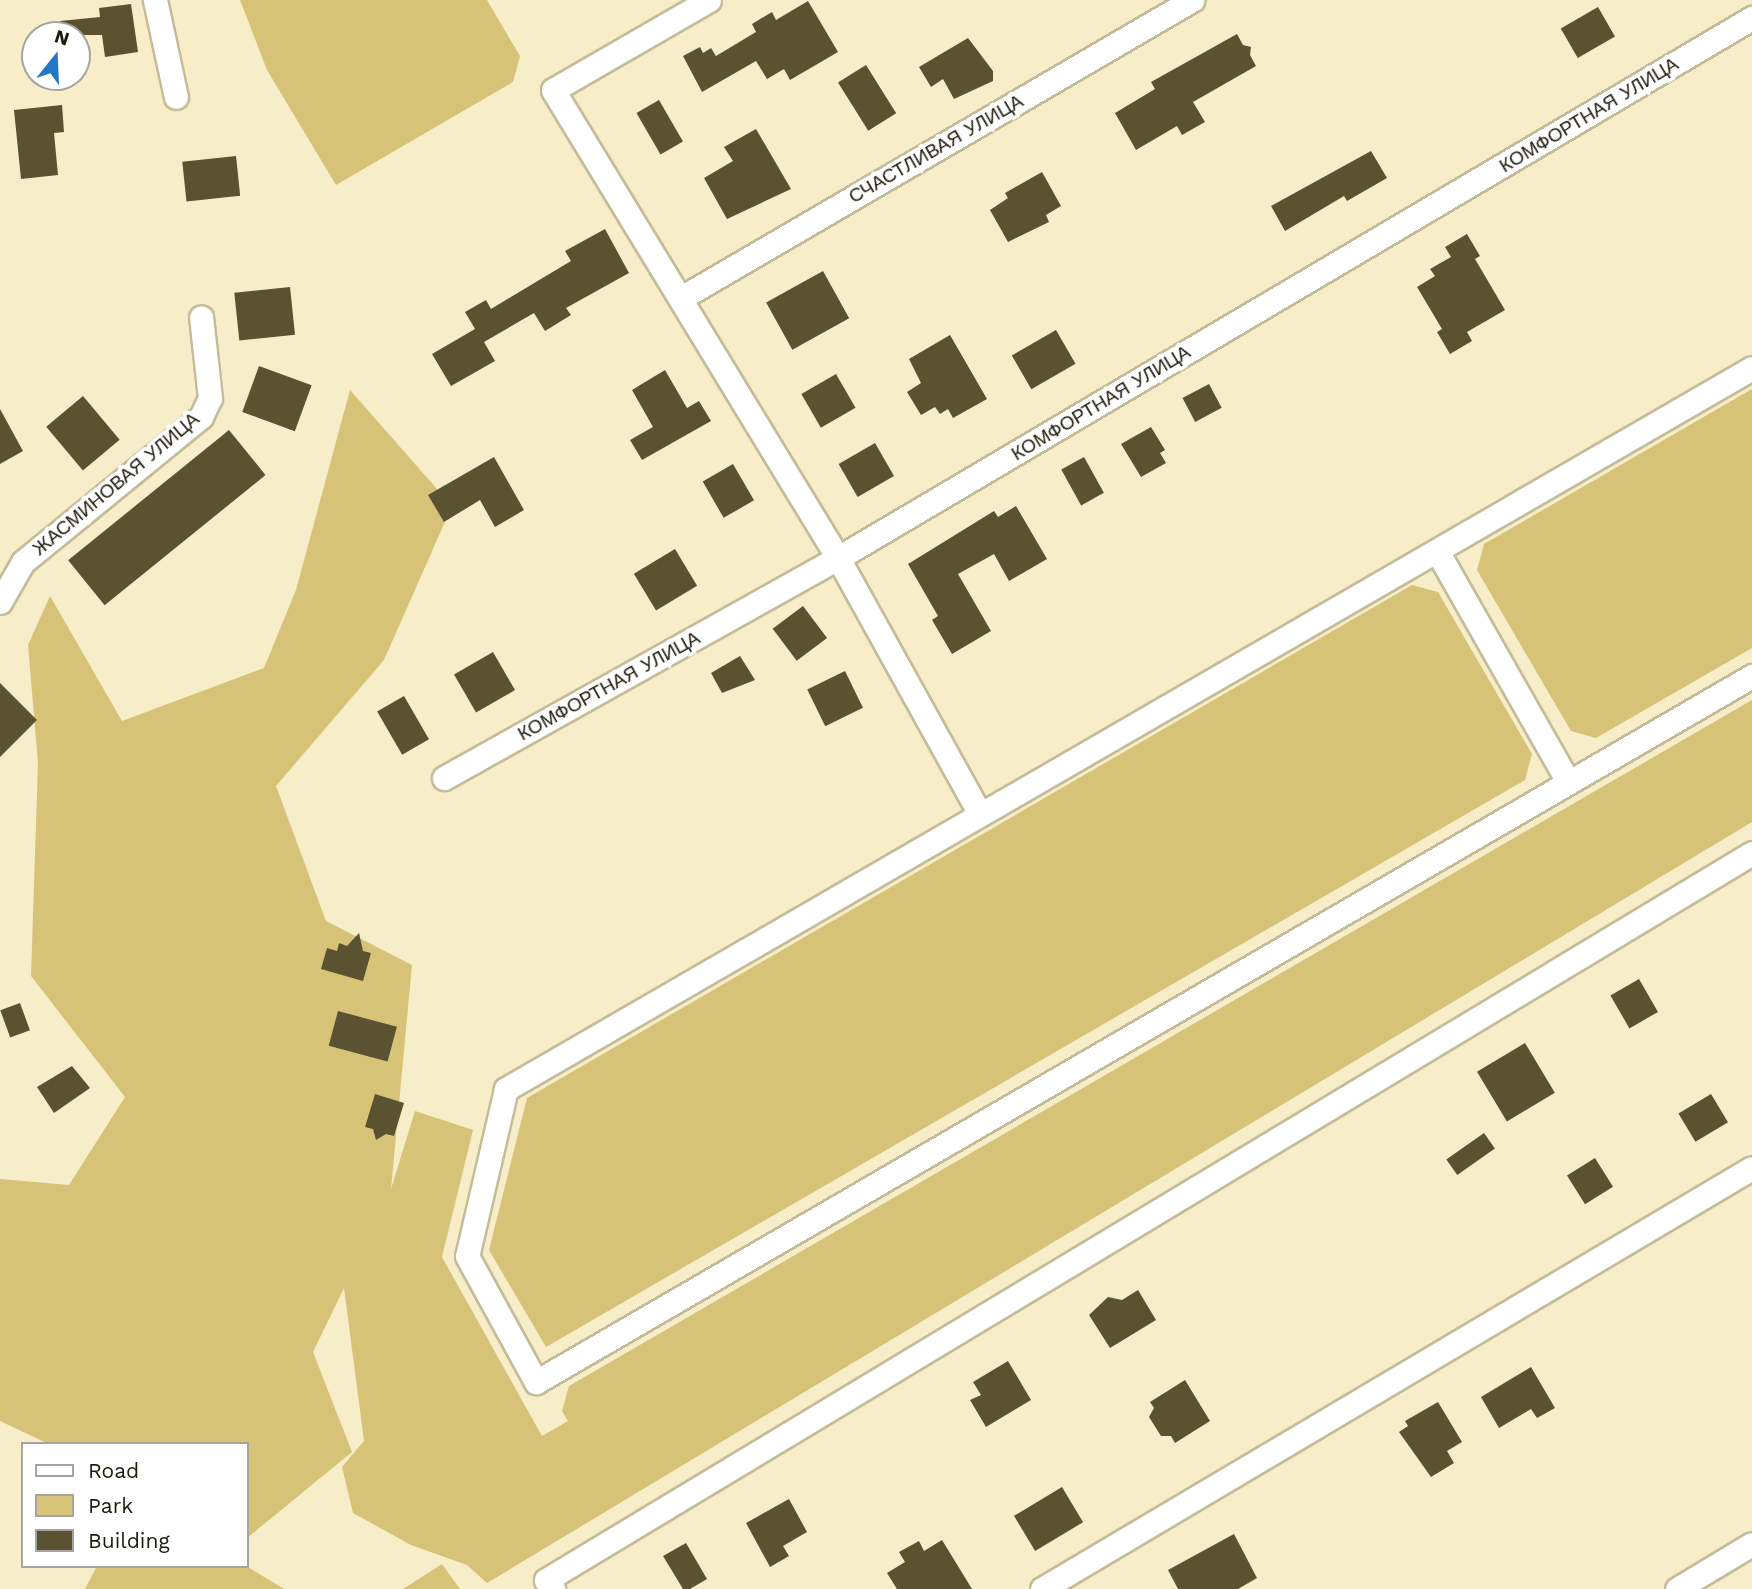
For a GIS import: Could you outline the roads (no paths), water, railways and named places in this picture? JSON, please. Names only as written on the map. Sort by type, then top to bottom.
[{"type":"street","points":[[155,0],[176,97]]},
{"type":"street","points":[[709,0],[553,90],[838,558],[980,814]]},
{"type":"street","name":"СЧАСТЛИВАЯ УЛИЦА","points":[[681,298],[1192,0]]},
{"type":"street","name":"КОМФОРТНАЯ УЛИЦА","points":[[444,778],[838,558],[1752,18]]},
{"type":"street","name":"ЖАСМИНОВАЯ УЛИЦА","points":[[0,602],[23,562],[201,417],[210,398],[201,317]]},
{"type":"street","points":[[1752,368],[506,1089],[467,1256],[536,1382],[1752,676]]},
{"type":"street","points":[[1437,551],[1569,782]]},
{"type":"street","points":[[553,1589],[546,1580],[1752,853]]},
{"type":"street","points":[[1042,1589],[1752,1168]]},
{"type":"street","points":[[1677,1589],[1752,1544]]}]
